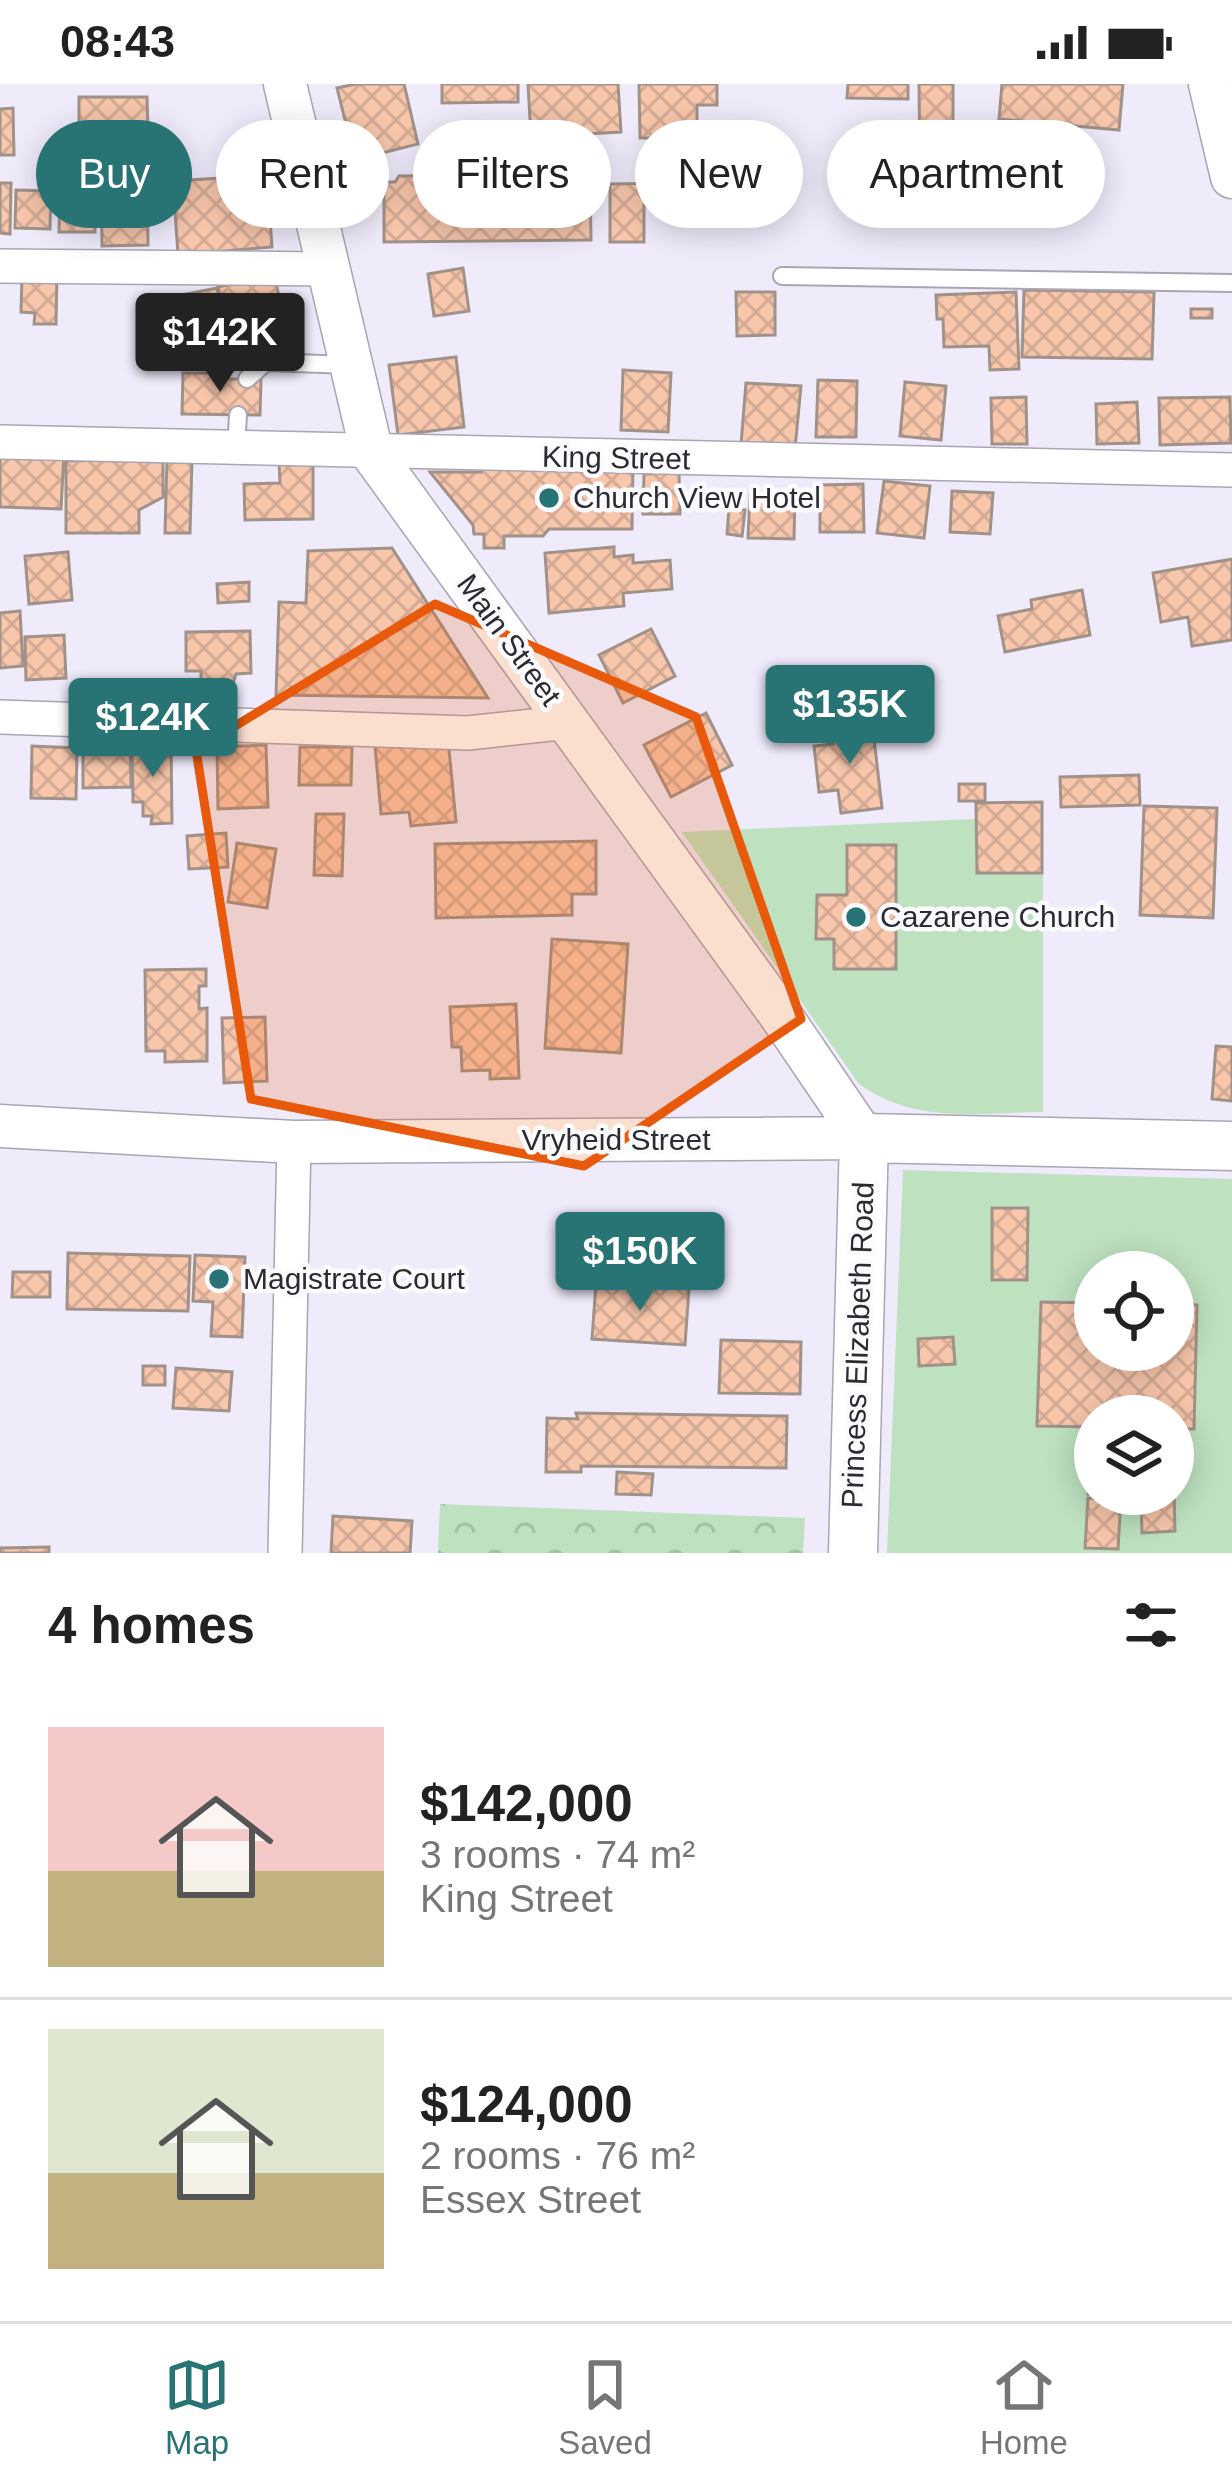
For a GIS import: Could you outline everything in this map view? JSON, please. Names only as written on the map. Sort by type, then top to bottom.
[{"type":"main road","name":"Vryheid Street","points":[[864,1138],[1232,1146]]},
{"type":"main road","name":"Princess Elizabeth Road","points":[[853,1553],[864,1138]]},
{"type":"street","name":"Main Street","points":[[285,84],[372,452],[864,1138]]},
{"type":"street","points":[[1210,84],[1232,177]]},
{"type":"street","points":[[0,266],[329,269]]},
{"type":"street","name":"King Street","points":[[0,442],[237,432],[372,452],[1232,470]]},
{"type":"street","points":[[0,717],[468,733],[569,722]]},
{"type":"street","name":"Vryheid Street","points":[[0,1126],[294,1142],[864,1138]]},
{"type":"street","points":[[285,1553],[294,1142]]},
{"type":"lane","points":[[782,276],[1232,284]]},
{"type":"lane","points":[[247,379],[266,362],[351,365]]},
{"type":"highlighted area","points":[[435,604],[696,717],[801,1019],[584,1166],[251,1099],[196,750]]},
{"type":"green space","points":[[1043,816],[1043,1112],[924,1111],[880,1097],[859,1084],[682,832]]},
{"type":"green space","points":[[903,1170],[1232,1179],[1232,1553],[887,1553]],"holes":[[[1074,1251],[1194,1251],[1194,1371],[1184,1371],[1188,1395],[1194,1395],[1194,1515],[1074,1515],[1074,1426],[1037,1425],[1041,1302],[1074,1303]]]},
{"type":"green space","points":[[440,1504],[805,1518],[803,1553],[438,1553]]},
{"type":"building","points":[[404,84],[413,145],[389,151],[389,120],[345,120],[337,88]]},
{"type":"building","points":[[442,84],[518,84],[518,102],[442,103]]},
{"type":"building","points":[[528,84],[618,84],[621,132],[611,133],[611,120],[530,120]]},
{"type":"building","points":[[639,84],[717,84],[717,105],[697,105],[697,120],[640,120]]},
{"type":"building","points":[[848,84],[908,84],[908,99],[847,98]]},
{"type":"building","points":[[919,84],[953,84],[953,120],[919,120]]},
{"type":"building","points":[[1002,84],[1123,84],[1119,130],[1105,129],[1105,120],[999,119]]},
{"type":"building","points":[[79,97],[147,97],[148,120],[79,120]]},
{"type":"building","points":[[13,108],[14,155],[0,155],[0,109]]},
{"type":"building","points":[[413,176],[413,228],[591,228],[591,240],[384,242],[384,228],[389,228],[389,182]]},
{"type":"building","points":[[216,178],[216,228],[271,228],[272,247],[178,255],[176,228],[192,228],[192,180]]},
{"type":"building","points":[[0,183],[11,183],[10,234],[0,233]]},
{"type":"building","points":[[611,184],[635,184],[635,228],[644,228],[644,242],[610,242]]},
{"type":"building","points":[[16,190],[36,191],[36,228],[50,229],[15,228]]},
{"type":"building","points":[[59,228],[95,228],[95,232],[59,232]]},
{"type":"building","points":[[102,228],[148,228],[148,245],[102,246]]},
{"type":"building","points":[[463,268],[469,311],[434,316],[428,274]]},
{"type":"building","points":[[22,274],[57,275],[56,324],[34,324],[35,313],[21,312]]},
{"type":"building","points":[[274,274],[287,333],[259,345],[258,336],[242,340],[236,313],[224,316],[218,287]]},
{"type":"building","points":[[217,288],[223,317],[235,315],[241,340],[146,357],[141,328],[150,327],[146,302]]},
{"type":"building","points":[[1024,290],[1154,292],[1152,359],[1022,357]]},
{"type":"building","points":[[736,292],[775,292],[775,335],[737,336]]},
{"type":"building","points":[[1016,292],[1019,369],[990,370],[989,346],[944,347],[936,295]]},
{"type":"building","points":[[1191,309],[1212,309],[1212,318],[1191,318]]},
{"type":"building","points":[[456,357],[464,427],[398,435],[389,365]]},
{"type":"building","points":[[623,370],[671,373],[668,432],[621,430]]},
{"type":"building","points":[[183,373],[213,373],[213,379],[261,379],[260,415],[182,414]]},
{"type":"building","points":[[818,380],[857,381],[856,437],[816,437]]},
{"type":"building","points":[[905,382],[946,386],[941,440],[900,436]]},
{"type":"building","points":[[746,383],[801,386],[795,449],[741,445]]},
{"type":"building","points":[[1026,397],[1027,444],[992,444],[991,398]]},
{"type":"building","points":[[1230,397],[1231,443],[1160,445],[1159,398]]},
{"type":"building","points":[[1137,402],[1139,443],[1097,444],[1096,404]]},
{"type":"building","points":[[0,452],[64,453],[61,509],[0,507]]},
{"type":"building","points":[[163,459],[163,497],[139,510],[139,533],[66,533],[66,461]]},
{"type":"building","points":[[167,459],[192,459],[190,533],[165,533]]},
{"type":"building","points":[[279,461],[313,461],[313,519],[245,520],[244,484],[280,483]]},
{"type":"building","points":[[481,464],[633,465],[632,529],[549,529],[543,536],[504,536],[504,548],[484,548],[484,534],[474,534],[473,525],[430,472],[481,472]]},
{"type":"building","points":[[679,473],[680,514],[643,514],[644,474]]},
{"type":"building","points":[[884,481],[930,486],[924,538],[877,533]]},
{"type":"building","points":[[863,484],[864,532],[820,532],[820,485]]},
{"type":"building","points":[[952,491],[993,493],[990,534],[950,532]]},
{"type":"building","points":[[750,493],[795,494],[794,539],[748,538]]},
{"type":"building","points":[[729,509],[745,510],[742,536],[727,534]]},
{"type":"building","points":[[614,547],[614,557],[633,555],[633,563],[670,560],[672,589],[623,593],[624,606],[549,613],[545,553]]},
{"type":"building","points":[[392,548],[488,698],[276,695],[279,602],[306,603],[308,551]]},
{"type":"building","points":[[68,552],[72,600],[29,604],[25,556]]},
{"type":"building","points":[[1232,559],[1232,640],[1192,646],[1188,617],[1161,622],[1153,573]]},
{"type":"building","points":[[249,582],[249,601],[218,603],[217,584]]},
{"type":"building","points":[[1082,590],[1090,635],[1005,652],[998,616],[1032,609],[1031,600]]},
{"type":"building","points":[[20,611],[23,666],[0,668],[0,613]]},
{"type":"building","points":[[651,629],[675,676],[623,703],[599,655]]},
{"type":"building","points":[[250,631],[251,673],[236,674],[232,687],[201,688],[201,671],[186,671],[186,632]]},
{"type":"building","points":[[64,635],[66,678],[26,680],[25,637]]},
{"type":"building","points":[[706,713],[732,765],[671,797],[644,745]]},
{"type":"building","points":[[872,721],[882,808],[841,813],[838,790],[819,792],[814,746],[833,744],[831,726]]},
{"type":"building","points":[[448,739],[456,822],[411,826],[409,812],[381,814],[375,746]]},
{"type":"building","points":[[83,741],[130,741],[131,787],[83,788]]},
{"type":"building","points":[[171,742],[172,823],[151,824],[152,816],[143,816],[143,802],[133,802],[132,743]]},
{"type":"building","points":[[266,745],[268,807],[218,809],[217,747]]},
{"type":"building","points":[[32,746],[77,748],[76,799],[31,798]]},
{"type":"building","points":[[300,747],[352,747],[351,785],[299,785]]},
{"type":"building","points":[[1139,775],[1140,805],[1061,807],[1060,777]]},
{"type":"building","points":[[959,784],[985,784],[985,801],[959,801]]},
{"type":"building","points":[[1042,802],[1042,873],[977,873],[976,803]]},
{"type":"building","points":[[1144,806],[1217,808],[1213,918],[1140,915]]},
{"type":"building","points":[[316,814],[344,814],[342,876],[314,875]]},
{"type":"building","points":[[226,833],[228,867],[189,869],[187,836]]},
{"type":"building","points":[[596,841],[596,894],[572,894],[572,915],[436,918],[435,844]]},
{"type":"building","points":[[237,843],[276,849],[267,908],[228,902]]},
{"type":"building","name":"Cazarene Church","points":[[847,845],[896,845],[896,969],[834,969],[834,939],[816,939],[817,895],[847,895]]},
{"type":"building","points":[[552,939],[628,944],[621,1053],[545,1048]]},
{"type":"building","points":[[206,969],[206,986],[199,986],[199,1009],[207,1008],[207,1061],[165,1062],[165,1051],[146,1051],[145,970]]},
{"type":"building","points":[[516,1004],[519,1078],[490,1079],[490,1070],[462,1071],[461,1047],[452,1047],[450,1007]]},
{"type":"building","points":[[265,1017],[267,1081],[224,1083],[222,1018]]},
{"type":"building","points":[[1216,1046],[1232,1047],[1232,1101],[1212,1099]]},
{"type":"building","points":[[992,1208],[1028,1208],[1027,1280],[992,1280]]},
{"type":"building","points":[[68,1253],[190,1256],[188,1311],[67,1309]]},
{"type":"building","name":"Magistrate Court","points":[[195,1255],[245,1257],[242,1337],[211,1336],[213,1302],[193,1301]]},
{"type":"building","points":[[13,1272],[50,1272],[50,1297],[12,1297]]},
{"type":"building","points":[[596,1283],[689,1289],[685,1345],[592,1339]]},
{"type":"building","points":[[1041,1302],[1074,1303],[1074,1371],[1194,1371],[1197,1305],[1194,1429],[1194,1395],[1074,1395],[1074,1427],[1037,1426]]},
{"type":"building","points":[[953,1337],[955,1364],[919,1366],[918,1339]]},
{"type":"building","points":[[721,1340],[801,1342],[800,1394],[719,1393]]},
{"type":"building","points":[[143,1366],[165,1366],[165,1385],[143,1385]]},
{"type":"building","points":[[176,1368],[232,1372],[229,1411],[173,1408]]},
{"type":"building","points":[[576,1413],[787,1416],[786,1468],[581,1466],[581,1472],[546,1472],[547,1418],[578,1419]]},
{"type":"building","points":[[617,1472],[653,1474],[651,1495],[616,1494]]},
{"type":"building","points":[[1087,1515],[1120,1515],[1118,1549],[1085,1548]]},
{"type":"building","points":[[1142,1515],[1175,1515],[1175,1531],[1142,1533]]},
{"type":"building","points":[[333,1516],[412,1521],[410,1553],[331,1553]]},
{"type":"building","points":[[49,1547],[49,1553],[0,1553],[0,1548]]},
{"type":"place","name":"Church View Hotel","points":[[549,498]]},
{"type":"place","name":"Cazarene Church","points":[[856,917]]},
{"type":"place","name":"Magistrate Court","points":[[219,1279]]}]
